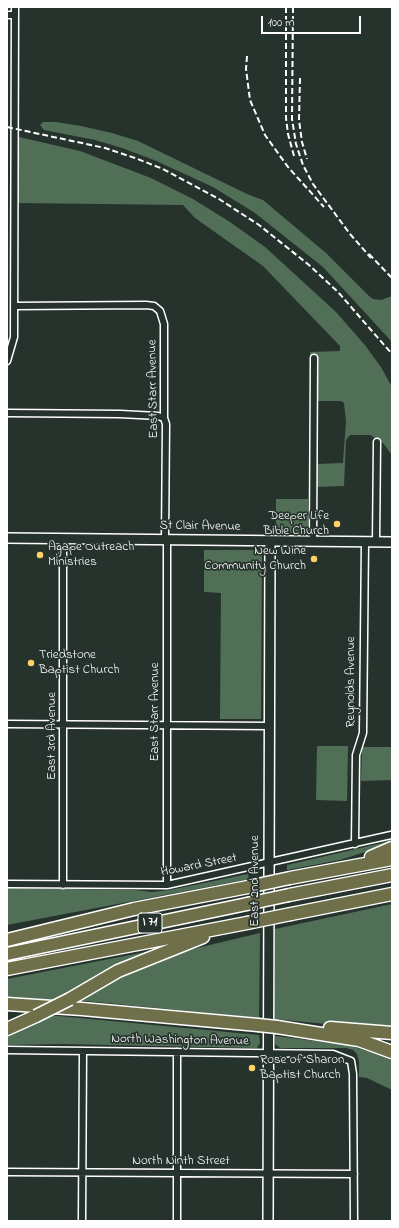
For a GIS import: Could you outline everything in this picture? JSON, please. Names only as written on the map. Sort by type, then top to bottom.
[{"type":"highway","points":[[329,870],[392,848]]},
{"type":"highway","points":[[7,940],[82,921],[329,870],[392,859]]},
{"type":"highway","name":"I 71","points":[[7,954],[289,895],[392,876]]},
{"type":"highway","name":"I 71","points":[[7,969],[392,894]]},
{"type":"highway","points":[[7,932],[82,921]]},
{"type":"highway","points":[[7,1029],[36,1011],[70,999],[118,971],[193,942],[222,928]]},
{"type":"highway","points":[[7,1004],[36,1011]]},
{"type":"highway","points":[[7,1009],[277,1027],[359,1040],[392,1052]]},
{"type":"highway","points":[[277,1027],[307,1026],[392,1033]]},
{"type":"street","points":[[7,360],[14,337],[14,306],[10,296],[14,187],[16,7]]},
{"type":"street","points":[[7,15],[15,16]]},
{"type":"street","points":[[7,186],[14,187]]},
{"type":"street","name":"East Starr Avenue","points":[[14,306],[146,305],[154,306],[160,311],[164,324],[164,418],[166,424],[167,885]]},
{"type":"street","points":[[313,541],[314,358]]},
{"type":"street","points":[[7,413],[120,414],[158,416],[164,418]]},
{"type":"street","points":[[376,542],[377,442]]},
{"type":"street","name":"St Clair Avenue","points":[[7,538],[392,542]]},
{"type":"street","name":"East 3rd Avenue","points":[[63,539],[63,884]]},
{"type":"street","name":"East 2nd Avenue","points":[[268,1221],[270,541]]},
{"type":"street","name":"Reynolds Avenue","points":[[355,844],[356,755],[363,733],[365,542]]},
{"type":"street","points":[[7,724],[270,726]]},
{"type":"street","name":"Howard Street","points":[[7,884],[167,885],[391,835]]},
{"type":"street","name":"North Washington Avenue","points":[[7,1050],[333,1054],[351,1061],[354,1174]]},
{"type":"street","points":[[82,1221],[83,1051]]},
{"type":"street","points":[[177,1052],[177,1221]]},
{"type":"street","name":"North Ninth Street","points":[[7,1172],[354,1174]]},
{"type":"street","points":[[354,1174],[354,1221]]},
{"type":"green space","points":[[43,122],[56,122],[81,126],[138,141],[247,194],[263,200],[326,253],[373,299],[381,300],[392,296],[392,342],[323,267],[255,213],[213,187],[154,160],[95,140],[44,130],[40,125]]},
{"type":"green space","points":[[19,137],[80,151],[151,178],[193,199],[230,222],[265,247],[336,312],[364,344],[381,367],[392,387],[392,455],[383,443],[370,435],[350,435],[346,440],[344,486],[317,487],[317,464],[343,463],[346,421],[344,403],[341,401],[311,400],[310,352],[340,351],[340,346],[263,266],[195,218],[183,205],[18,203]]},
{"type":"green space","points":[[276,499],[308,499],[308,533],[276,533]]},
{"type":"green space","points":[[204,550],[262,550],[261,719],[220,719],[221,593],[204,592]]},
{"type":"green space","points":[[317,746],[348,746],[347,801],[316,800]]},
{"type":"green space","points":[[362,747],[392,747],[392,780],[361,781]]},
{"type":"green space","points":[[392,839],[392,843],[340,860],[287,870],[287,865],[382,843]]},
{"type":"green space","points":[[248,874],[249,879],[7,925],[7,888],[135,890],[152,892],[170,890]]},
{"type":"green space","points":[[392,904],[392,1029],[274,1019],[275,929]]},
{"type":"green space","points":[[260,933],[259,1018],[76,1000],[138,968],[193,949]]},
{"type":"green space","points":[[150,951],[151,953],[57,1001],[7,998],[7,979]]},
{"type":"green space","points":[[48,1015],[259,1035],[260,1043],[257,1048],[62,1044],[7,1045],[7,1034],[29,1026]]},
{"type":"green space","points":[[275,1036],[348,1045],[392,1059],[392,1090],[367,1078],[359,1077],[359,1062],[357,1054],[353,1050],[346,1048],[280,1048],[275,1044]]},
{"type":"railway","points":[[286,7],[286,118],[288,134],[294,156]]},
{"type":"railway","points":[[293,7],[292,119],[296,144],[303,165],[313,184],[350,234],[371,258]]},
{"type":"railway","points":[[247,56],[246,69],[250,100],[265,135],[288,167],[324,207]]},
{"type":"railway","points":[[300,78],[299,120],[302,142],[307,159]]},
{"type":"railway","points":[[7,127],[105,148],[135,158],[163,169],[219,199],[259,225],[309,265],[338,292],[392,354]]},
{"type":"railway","points":[[369,254],[392,278]]},
{"type":"place","name":"Deeper Life Bible Church","points":[[337,524]]},
{"type":"place","name":"Agape Outreach Ministries","points":[[40,555]]},
{"type":"place","name":"New Wine Community Church","points":[[314,559]]},
{"type":"place","name":"Triedstone Baptist Church","points":[[31,663]]},
{"type":"place","name":"Rose of Sharon Baptist Church","points":[[252,1068]]}]
